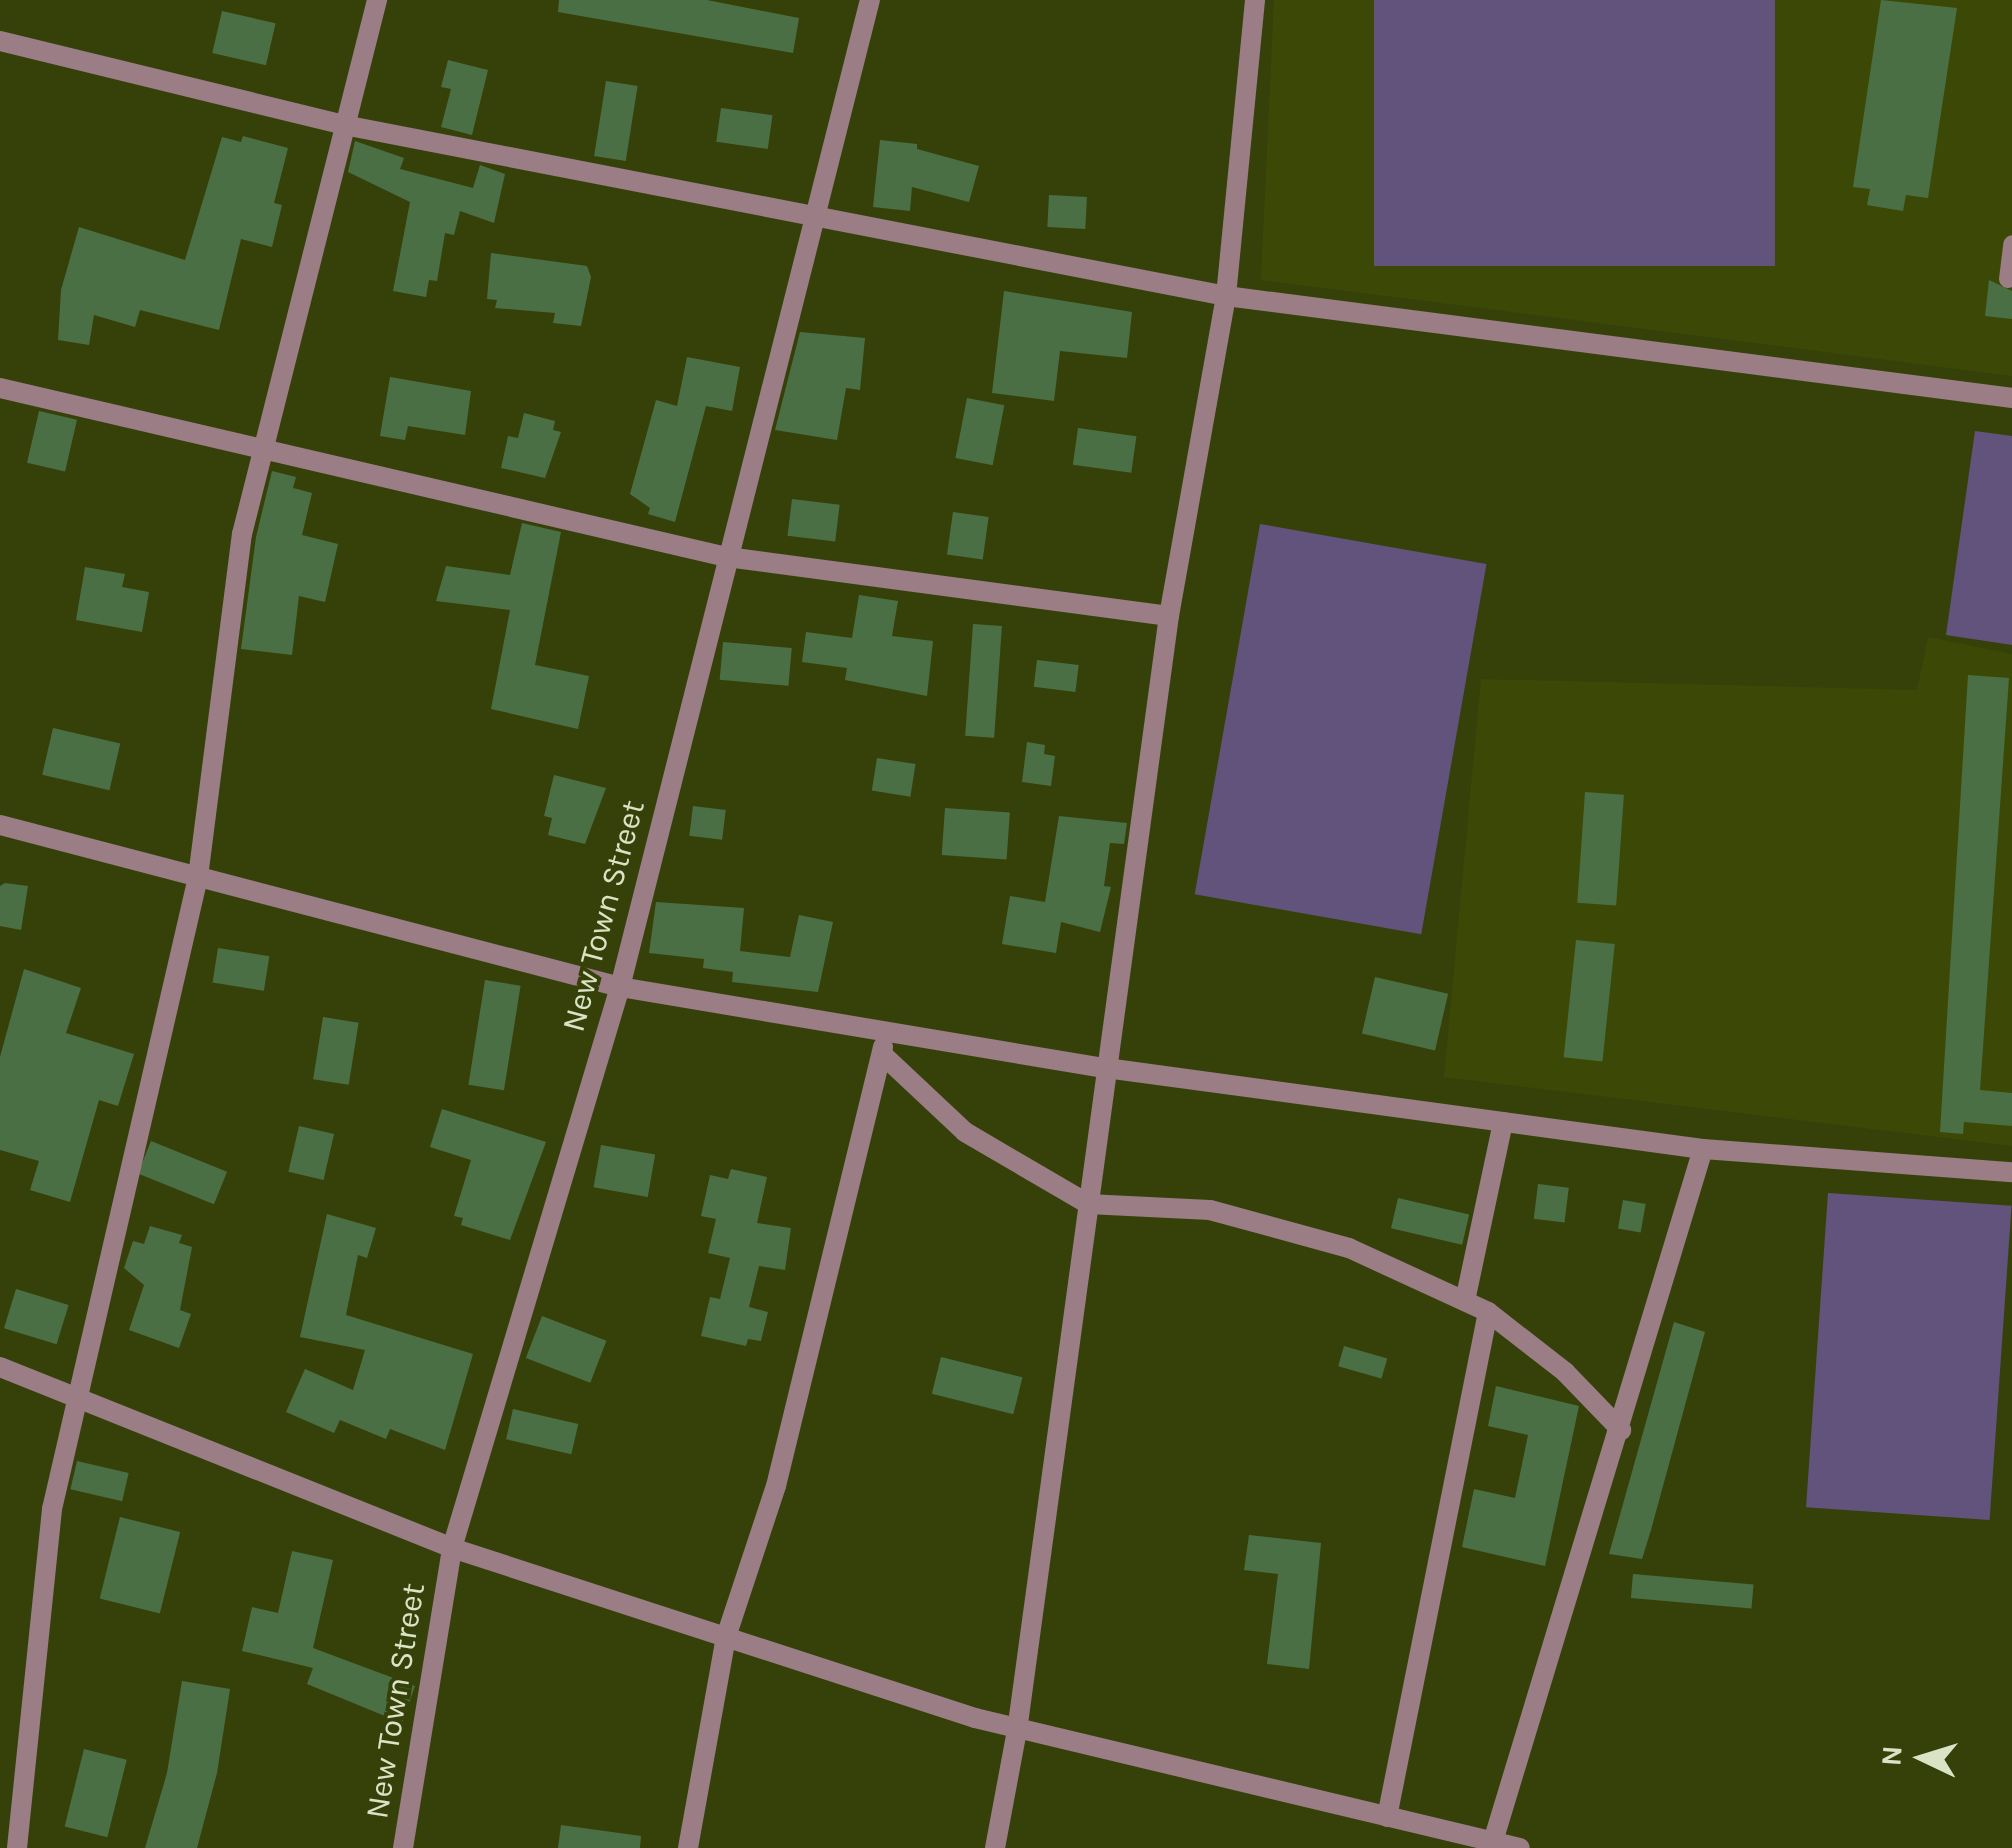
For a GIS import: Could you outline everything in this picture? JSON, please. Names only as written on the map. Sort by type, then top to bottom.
[{"type":"street","points":[[0,1843],[18,1848],[52,1510],[198,877],[219,680],[260,448],[377,0]]},
{"type":"street","name":"New Town Street","points":[[402,1848],[452,1548],[620,986],[870,0]]},
{"type":"street","points":[[995,1848],[1017,1731],[1168,616],[1226,296],[1255,0]]},
{"type":"street","points":[[0,41],[344,124],[1226,296],[2012,398]]},
{"type":"street","points":[[2008,279],[2012,244]]},
{"type":"street","points":[[0,388],[727,558],[1168,616]]},
{"type":"street","points":[[0,825],[620,986],[1106,1068],[1703,1149],[2012,1172]]},
{"type":"street","points":[[688,1848],[726,1636],[776,1486],[885,1030]]},
{"type":"street","points":[[882,1054],[964,1132],[1088,1204],[1210,1210],[1349,1248],[1488,1312],[1565,1372],[1620,1430]]},
{"type":"street","points":[[1465,1302],[1503,1122]]},
{"type":"street","points":[[1492,1845],[1703,1149]]},
{"type":"street","points":[[1387,1817],[1488,1312]]},
{"type":"street","points":[[0,1367],[452,1548],[1017,1731],[1492,1845],[1520,1848]]},
{"type":"shaded area","points":[[1274,0],[2012,0],[2012,376],[1261,280]]},
{"type":"shaded area","points":[[1374,0],[1775,0],[1775,266],[1374,266]]},
{"type":"shaded area","points":[[1975,431],[2012,436],[2012,645],[1946,635]]},
{"type":"shaded area","points":[[1260,524],[1487,564],[1421,934],[1195,894]]},
{"type":"shaded area","points":[[1928,637],[2012,654],[2012,1146],[1444,1077],[1481,679],[1917,690]]},
{"type":"shaded area","points":[[1828,1193],[2012,1206],[1990,1520],[1806,1507]]},
{"type":"building","points":[[559,0],[707,0],[799,18],[793,53],[558,12]]},
{"type":"building","points":[[1881,0],[1957,8],[1928,198],[1906,195],[1903,211],[1867,205],[1870,189],[1853,187]]},
{"type":"building","points":[[222,11],[276,23],[266,65],[212,53]]},
{"type":"building","points":[[448,60],[488,70],[472,135],[441,127],[451,89],[441,87]]},
{"type":"building","points":[[606,81],[638,86],[626,161],[594,156]]},
{"type":"building","points":[[721,108],[772,115],[768,149],[716,142]]},
{"type":"building","points":[[243,136],[288,148],[274,203],[282,205],[272,247],[241,239],[219,330],[140,310],[135,327],[94,315],[89,345],[58,340],[61,290],[79,227],[185,260],[222,137],[241,142]]},
{"type":"building","points":[[880,140],[917,144],[917,149],[979,166],[969,202],[912,187],[910,211],[873,207]]},
{"type":"building","points":[[355,141],[404,158],[400,169],[473,188],[480,165],[505,174],[494,223],[460,211],[454,235],[445,233],[437,281],[429,280],[426,297],[393,291],[410,202],[348,172]]},
{"type":"building","points":[[1049,195],[1087,197],[1085,229],[1047,227]]},
{"type":"building","points":[[491,253],[587,266],[591,277],[581,326],[553,323],[555,313],[495,308],[497,300],[487,299]]},
{"type":"building","points":[[1989,280],[2012,291],[2012,319],[1985,316]]},
{"type":"building","points":[[1004,291],[1132,312],[1127,358],[1060,351],[1054,401],[992,393]]},
{"type":"building","points":[[800,332],[865,338],[860,390],[846,388],[837,440],[775,430]]},
{"type":"building","points":[[687,357],[740,367],[732,411],[706,406],[675,522],[648,514],[650,508],[630,494],[656,400],[677,406]]},
{"type":"building","points":[[390,377],[471,391],[465,435],[408,426],[405,440],[380,436]]},
{"type":"building","points":[[967,398],[1004,405],[993,465],[955,458]]},
{"type":"building","points":[[39,411],[77,420],[65,471],[27,463]]},
{"type":"building","points":[[524,413],[555,421],[553,430],[561,432],[545,478],[501,468],[508,436],[518,438]]},
{"type":"building","points":[[1078,428],[1136,436],[1131,473],[1073,465]]},
{"type":"building","points":[[272,471],[296,477],[293,488],[312,493],[302,535],[338,544],[325,602],[299,596],[292,655],[241,649],[256,537]]},
{"type":"building","points":[[792,499],[840,505],[835,542],[787,536]]},
{"type":"building","points":[[953,512],[989,517],[983,560],[947,555]]},
{"type":"building","points":[[522,523],[561,532],[535,665],[589,676],[578,729],[491,709],[510,610],[436,601],[446,566],[510,575]]},
{"type":"building","points":[[85,567],[125,574],[122,587],[149,592],[142,632],[76,620]]},
{"type":"building","points":[[859,595],[898,601],[892,636],[933,641],[927,696],[845,680],[847,668],[802,662],[806,632],[852,638]]},
{"type":"building","points":[[973,624],[1002,626],[994,738],[965,736]]},
{"type":"building","points":[[723,642],[792,648],[788,686],[720,680]]},
{"type":"building","points":[[1037,660],[1079,665],[1075,692],[1034,687]]},
{"type":"building","points":[[1968,675],[2009,678],[1980,1090],[2012,1093],[2012,1126],[1964,1122],[1963,1134],[1940,1132]]},
{"type":"building","points":[[53,728],[120,744],[109,790],[42,775]]},
{"type":"building","points":[[1027,742],[1045,745],[1044,754],[1055,756],[1051,786],[1022,782]]},
{"type":"building","points":[[877,758],[916,764],[910,797],[872,791]]},
{"type":"building","points":[[554,775],[606,788],[585,844],[548,835],[552,818],[544,816]]},
{"type":"building","points":[[1585,792],[1624,795],[1616,905],[1577,903]]},
{"type":"building","points":[[693,806],[726,810],[722,840],[689,836]]},
{"type":"building","points":[[945,808],[1010,813],[1007,859],[942,855]]},
{"type":"building","points":[[1059,816],[1127,823],[1124,844],[1110,843],[1104,886],[1111,887],[1100,932],[1061,922],[1056,953],[1002,944],[1010,896],[1045,902]]},
{"type":"building","points":[[0,886],[28,886],[21,930],[0,926]]},
{"type":"building","points":[[656,902],[744,908],[740,951],[790,957],[799,915],[833,922],[818,992],[732,982],[733,972],[703,968],[704,959],[649,953]]},
{"type":"building","points":[[1576,940],[1615,944],[1602,1061],[1564,1057]]},
{"type":"building","points":[[218,948],[269,956],[264,991],[213,983]]},
{"type":"building","points":[[24,969],[81,988],[66,1033],[134,1054],[118,1106],[99,1100],[70,1202],[30,1190],[39,1161],[0,1150],[0,1057]]},
{"type":"building","points":[[1375,977],[1448,994],[1435,1050],[1362,1034]]},
{"type":"building","points":[[485,980],[521,986],[504,1090],[468,1085]]},
{"type":"building","points":[[323,1017],[359,1023],[349,1085],[313,1079]]},
{"type":"building","points":[[442,1109],[546,1142],[510,1240],[461,1225],[463,1218],[454,1216],[471,1160],[430,1147]]},
{"type":"building","points":[[299,1126],[334,1134],[324,1180],[288,1172]]},
{"type":"building","points":[[151,1141],[227,1172],[214,1204],[138,1173]]},
{"type":"building","points":[[601,1145],[655,1155],[648,1197],[594,1187]]},
{"type":"building","points":[[731,1169],[767,1177],[757,1223],[791,1228],[785,1270],[759,1266],[749,1307],[768,1312],[761,1341],[748,1339],[746,1346],[701,1336],[710,1297],[720,1299],[730,1258],[708,1253],[716,1219],[701,1216],[710,1175],[728,1179]]},
{"type":"building","points":[[1538,1184],[1569,1188],[1565,1223],[1534,1219]]},
{"type":"building","points":[[1398,1198],[1469,1214],[1462,1245],[1391,1228]]},
{"type":"building","points":[[1623,1200],[1646,1204],[1641,1233],[1618,1229]]},
{"type":"building","points":[[327,1214],[376,1228],[367,1258],[358,1255],[346,1315],[473,1354],[445,1450],[390,1429],[386,1439],[340,1420],[334,1433],[286,1412],[305,1369],[353,1390],[365,1350],[300,1337]]},
{"type":"building","points":[[150,1226],[182,1235],[179,1243],[192,1247],[180,1310],[191,1314],[179,1348],[129,1330],[144,1285],[124,1268],[133,1241],[144,1244]]},
{"type":"building","points":[[16,1289],[69,1305],[57,1344],[4,1328]]},
{"type":"building","points":[[542,1316],[606,1341],[590,1383],[526,1358]]},
{"type":"building","points":[[1674,1322],[1705,1332],[1651,1530],[1642,1559],[1609,1554]]},
{"type":"building","points":[[1344,1346],[1387,1358],[1381,1379],[1338,1366]]},
{"type":"building","points":[[941,1357],[1023,1377],[1013,1414],[932,1394]]},
{"type":"building","points":[[1496,1386],[1579,1406],[1545,1566],[1462,1547],[1474,1489],[1515,1498],[1528,1435],[1488,1426]]},
{"type":"building","points":[[513,1409],[578,1424],[571,1454],[506,1439]]},
{"type":"building","points":[[77,1461],[129,1473],[122,1501],[70,1489]]},
{"type":"building","points":[[120,1517],[180,1532],[160,1614],[100,1599]]},
{"type":"building","points":[[1249,1535],[1321,1543],[1309,1669],[1267,1664],[1278,1574],[1244,1570]]},
{"type":"building","points":[[292,1551],[333,1560],[313,1648],[415,1686],[402,1723],[307,1684],[313,1668],[242,1651],[252,1607],[278,1613]]},
{"type":"building","points":[[1633,1574],[1754,1585],[1751,1608],[1631,1598]]},
{"type":"building","points":[[182,1681],[230,1689],[217,1773],[197,1848],[145,1848],[167,1773]]},
{"type":"building","points":[[84,1749],[127,1760],[107,1837],[65,1827]]},
{"type":"building","points":[[561,1825],[641,1836],[640,1848],[558,1848]]}]
